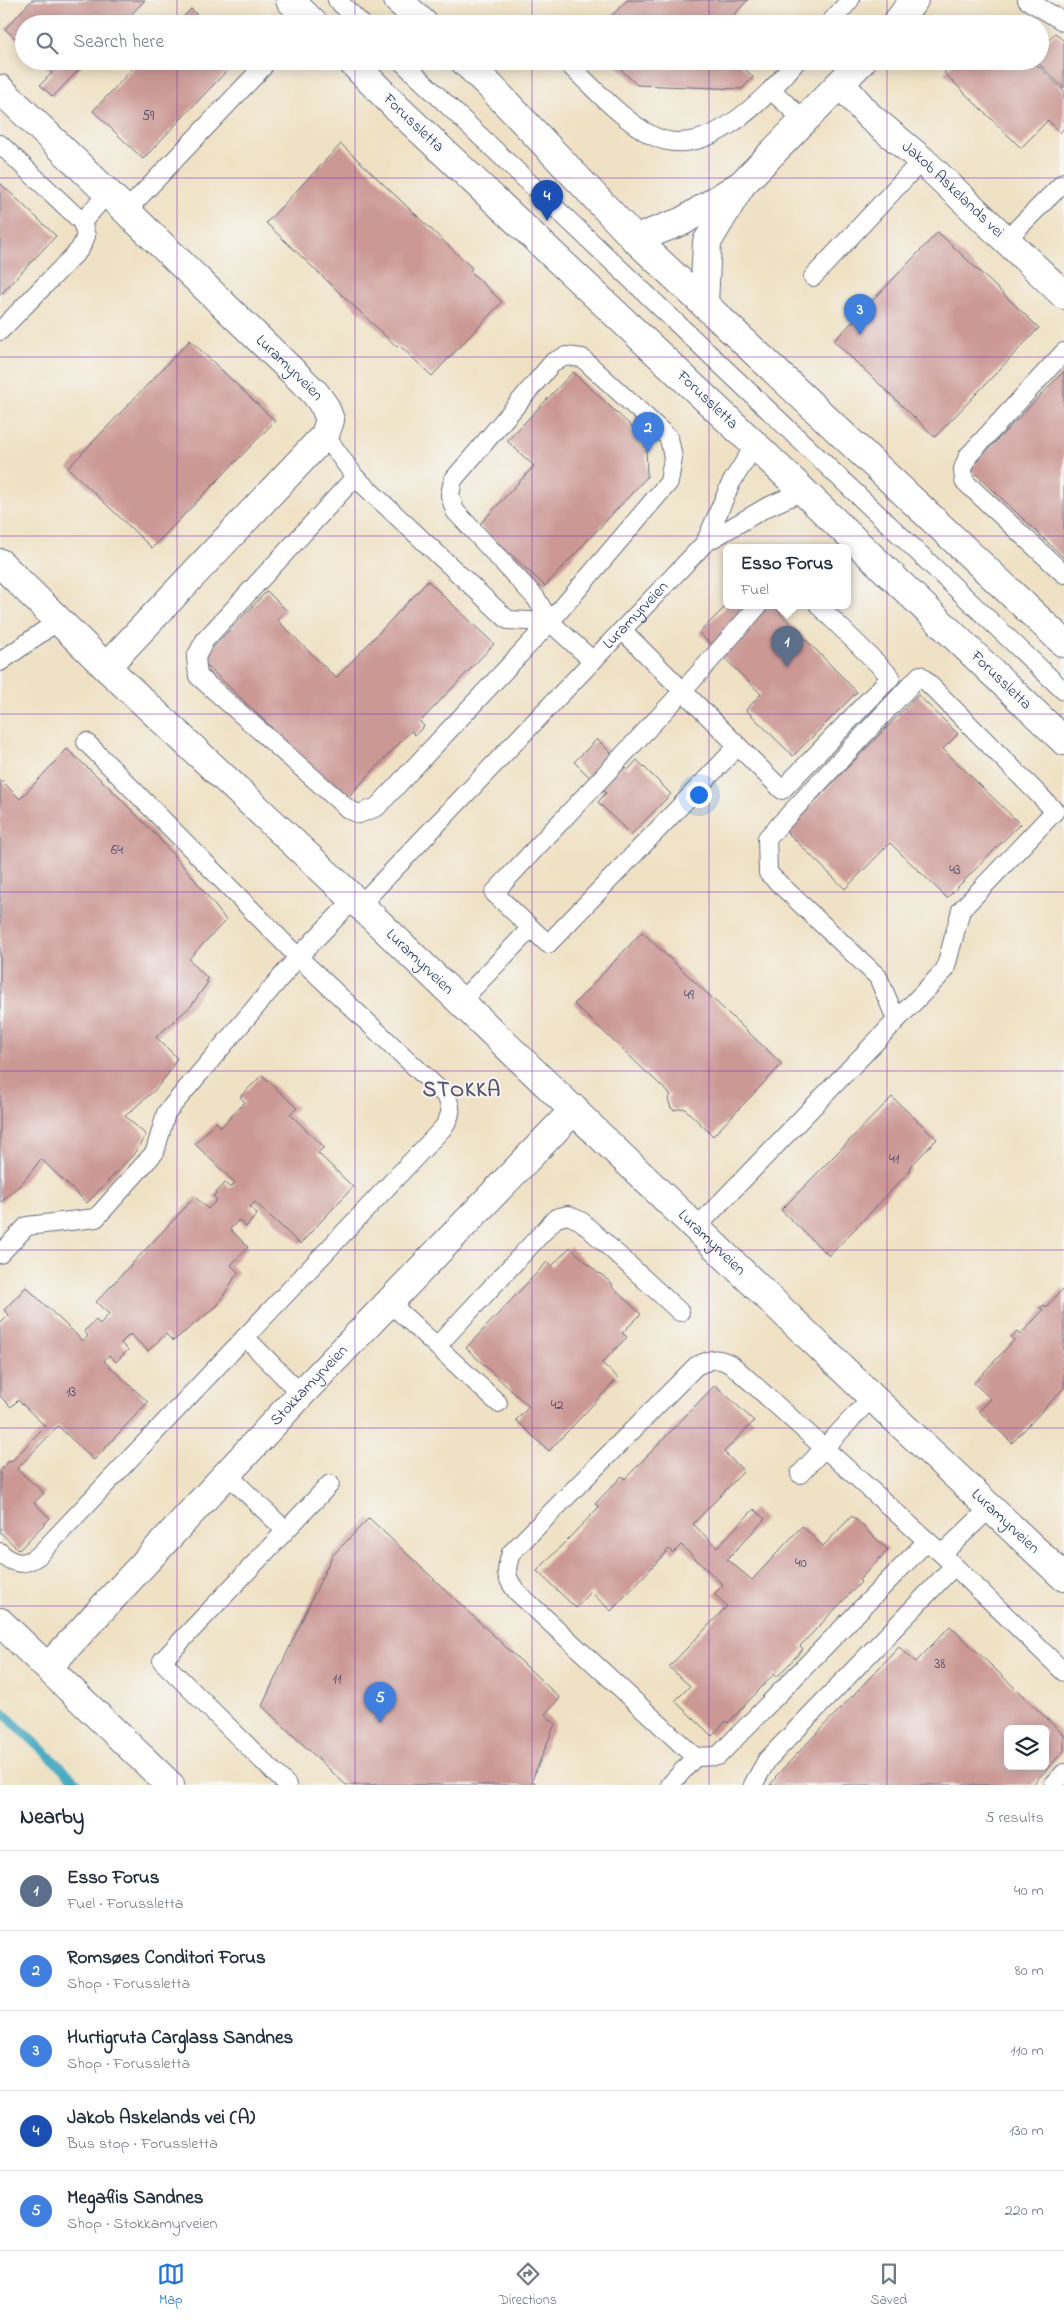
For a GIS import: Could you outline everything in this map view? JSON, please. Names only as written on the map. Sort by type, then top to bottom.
[{"type":"street","points":[[290,0],[305,15]]},
{"type":"street","points":[[398,0],[414,15]]},
{"type":"street","points":[[903,15],[914,0]]},
{"type":"street","name":"Forussletta","points":[[360,70],[398,109],[755,445],[1064,741]]},
{"type":"street","points":[[473,70],[635,239],[1064,643]]},
{"type":"street","points":[[635,239],[683,221],[742,184],[854,70]]},
{"type":"street","name":"Jakob Askelands vei","points":[[841,84],[869,116],[922,160],[1064,295]]},
{"type":"street","name":"Luramyrveien","points":[[0,90],[315,393],[325,407],[330,420],[325,435]]},
{"type":"street","points":[[704,304],[707,242],[742,184]]},
{"type":"street","points":[[106,667],[325,435]]},
{"type":"street","name":"Luramyrveien","points":[[0,563],[106,667],[357,902],[872,1397],[1064,1577]]},
{"type":"street","name":"Stokkamyrveien","points":[[48,1667],[301,1394],[574,1109]]},
{"type":"street","points":[[0,1622],[170,1785]]},
{"type":"lane","points":[[338,0],[353,15]]},
{"type":"lane","points":[[837,15],[850,0]]},
{"type":"lane","points":[[1027,0],[1064,22]]},
{"type":"lane","points":[[82,222],[117,202],[260,70]]},
{"type":"lane","points":[[410,70],[1064,690]]},
{"type":"lane","points":[[575,70],[632,122],[652,136],[675,142],[704,138],[735,122],[772,91],[790,70]]},
{"type":"lane","points":[[772,91],[805,121]]},
{"type":"lane","points":[[0,144],[82,222],[86,236],[80,249],[0,331]]},
{"type":"lane","points":[[813,277],[922,160]]},
{"type":"lane","points":[[1006,240],[1064,182]]},
{"type":"lane","points":[[1064,352],[968,456],[963,469],[964,481],[1064,574]]},
{"type":"lane","points":[[355,477],[205,640],[196,657],[198,676],[348,809],[359,814],[377,807],[550,622],[669,482],[673,458],[669,438],[582,358],[566,356],[553,362],[453,480],[450,495],[455,511],[536,598],[550,622],[593,661]]},
{"type":"lane","points":[[325,435],[355,477],[508,620],[550,622]]},
{"type":"lane","name":"Luramyrveien","points":[[705,543],[731,483],[755,445]]},
{"type":"lane","name":"Luramyrveien","points":[[357,902],[623,631],[705,543],[765,508],[803,491]]},
{"type":"lane","points":[[738,746],[548,944],[494,892],[683,691],[755,609]]},
{"type":"lane","points":[[623,631],[782,790],[891,677],[822,609]]},
{"type":"lane","points":[[0,662],[59,620]]},
{"type":"lane","points":[[697,1227],[945,970],[961,910],[1055,811],[920,675],[768,838],[768,873],[878,977],[896,1019]]},
{"type":"lane","points":[[0,1552],[5,1558],[17,1563],[27,1563],[38,1556],[451,1117],[450,1105],[446,1096],[298,957],[86,742]]},
{"type":"lane","points":[[0,1254],[27,1226],[96,1218],[155,1152],[166,1113],[298,957],[357,902]]},
{"type":"lane","points":[[461,1001],[531,928]]},
{"type":"lane","points":[[436,1346],[556,1218],[568,1214],[581,1221],[680,1312]]},
{"type":"lane","points":[[389,1302],[498,1403]]},
{"type":"lane","points":[[245,1337],[301,1394]]},
{"type":"lane","points":[[927,1541],[718,1756],[695,1757],[517,1592],[508,1581],[507,1567],[512,1553],[696,1366],[712,1359],[721,1359],[732,1365],[823,1449],[927,1541],[948,1560],[1064,1672]]},
{"type":"lane","points":[[800,1474],[872,1397]]},
{"type":"lane","points":[[227,1474],[285,1530]]},
{"type":"lane","points":[[286,1785],[162,1661],[330,1484]]},
{"type":"lane","points":[[753,1785],[767,1760],[948,1560],[990,1508]]},
{"type":"lane","points":[[670,1785],[695,1757]]},
{"type":"lane","points":[[1053,1785],[1064,1773]]},
{"type":"building","points":[[32,0],[145,0],[131,15],[18,15]]},
{"type":"building","points":[[627,0],[748,0],[734,15],[613,15]]},
{"type":"building","points":[[191,9],[197,15],[185,15]]},
{"type":"building","points":[[15,18],[15,38],[5,29]]},
{"type":"building","points":[[1055,33],[1064,41],[1064,88],[1045,70],[1049,70],[1049,39]]},
{"type":"building","points":[[49,70],[78,70],[53,97],[40,85],[52,73]]},
{"type":"building","points":[[132,70],[227,70],[143,159],[93,111]]},
{"type":"building","points":[[621,70],[746,70],[753,77],[742,89],[637,85]]},
{"type":"building","points":[[947,70],[1042,70],[1064,91],[1064,128],[1060,133],[1048,120],[1021,148],[944,73]]},
{"type":"building","points":[[341,144],[472,268],[470,271],[502,302],[432,376],[399,345],[397,347],[266,223]]},
{"type":"building","points":[[0,183],[56,236],[0,295]]},
{"type":"building","points":[[938,232],[1039,328],[935,437],[834,341]]},
{"type":"building","points":[[190,340],[275,421],[152,548],[68,468]]},
{"type":"building","points":[[1064,371],[1064,558],[970,468]]},
{"type":"building","points":[[573,372],[646,440],[647,477],[545,586],[479,525],[534,466],[507,441]]},
{"type":"building","points":[[428,581],[494,644],[420,722],[424,726],[415,735],[411,731],[346,799],[201,660],[267,591],[286,610],[277,620],[336,678]]},
{"type":"building","points":[[723,609],[776,609],[857,692],[793,756],[746,710],[761,694],[699,633]]},
{"type":"building","points":[[918,695],[958,734],[943,749],[1020,824],[947,898],[890,843],[845,889],[786,831]]},
{"type":"building","points":[[597,739],[628,770],[637,760],[671,794],[631,835],[598,802],[606,793],[574,762]]},
{"type":"building","points":[[67,749],[109,787],[154,833],[192,876],[226,920],[189,959],[208,979],[206,981],[208,982],[191,1006],[156,1037],[177,1058],[168,1074],[155,1090],[125,1116],[146,1135],[133,1155],[87,1203],[41,1159],[24,1181],[0,1203],[0,779],[20,799]]},
{"type":"building","points":[[642,932],[782,1064],[713,1136],[684,1108],[674,1110],[671,1108],[668,1099],[671,1095],[574,1004]]},
{"type":"building","points":[[262,1075],[297,1108],[290,1114],[324,1147],[318,1153],[353,1187],[300,1244],[255,1202],[250,1207],[257,1214],[246,1227],[239,1220],[230,1229],[248,1247],[231,1265],[238,1272],[217,1306],[173,1341],[166,1334],[148,1351],[130,1334],[121,1343],[128,1350],[116,1362],[109,1355],[104,1361],[148,1402],[94,1460],[58,1426],[17,1469],[44,1493],[34,1503],[50,1518],[19,1550],[0,1532],[0,1471],[45,1426],[18,1400],[11,1407],[0,1396],[0,1324],[9,1315],[4,1310],[26,1287],[83,1341],[88,1336],[84,1331],[96,1320],[100,1324],[109,1314],[96,1302],[195,1197],[208,1209],[217,1200],[213,1196],[225,1183],[230,1188],[235,1183],[195,1144],[216,1122],[221,1127],[245,1102],[240,1097]]},
{"type":"building","points":[[892,1097],[937,1139],[909,1168],[911,1170],[829,1256],[781,1210]]},
{"type":"building","points":[[570,1247],[613,1285],[612,1287],[641,1314],[622,1333],[627,1337],[602,1363],[618,1378],[549,1451],[516,1420],[529,1407],[466,1348],[547,1262],[552,1266]]},
{"type":"building","points":[[1064,1288],[1064,1388],[1012,1443],[979,1411],[991,1399],[974,1383],[1014,1340],[1011,1337],[1017,1332],[1020,1335],[1043,1310],[1040,1308],[1044,1305],[1046,1307]]},
{"type":"building","points":[[715,1385],[754,1421],[724,1452],[744,1471],[693,1524],[717,1547],[754,1509],[765,1519],[727,1559],[752,1580],[802,1526],[823,1546],[852,1516],[888,1550],[859,1580],[861,1582],[800,1646],[803,1649],[777,1677],[774,1674],[728,1723],[726,1721],[712,1736],[675,1701],[690,1686],[669,1667],[727,1606],[714,1594],[723,1585],[681,1545],[673,1553],[669,1549],[611,1611],[591,1592],[576,1608],[537,1571],[599,1507],[595,1504],[622,1476],[625,1479]]},
{"type":"building","points":[[369,1518],[560,1698],[545,1714],[555,1724],[532,1780],[537,1785],[346,1785],[262,1706],[332,1556]]},
{"type":"building","points":[[950,1626],[1064,1735],[1064,1751],[1049,1767],[1049,1725],[1004,1725],[1004,1770],[1046,1770],[1032,1785],[770,1785],[775,1777],[899,1647],[916,1662]]},
{"type":"waterway","points":[[0,1710],[80,1785]]},
{"type":"place","name":"Jakob Askelands vei (A)","points":[[547,221]]},
{"type":"place","name":"Hurtigruta Carglass Sandnes","points":[[860,335]]},
{"type":"place","name":"Romsøes Conditori Forus","points":[[648,453]]},
{"type":"place","name":"Esso Forus","points":[[787,667]]},
{"type":"place","name":"Megaflis Sandnes","points":[[380,1723]]},
{"type":"district","name":"STOKKA","points":[[462,1091]]}]
